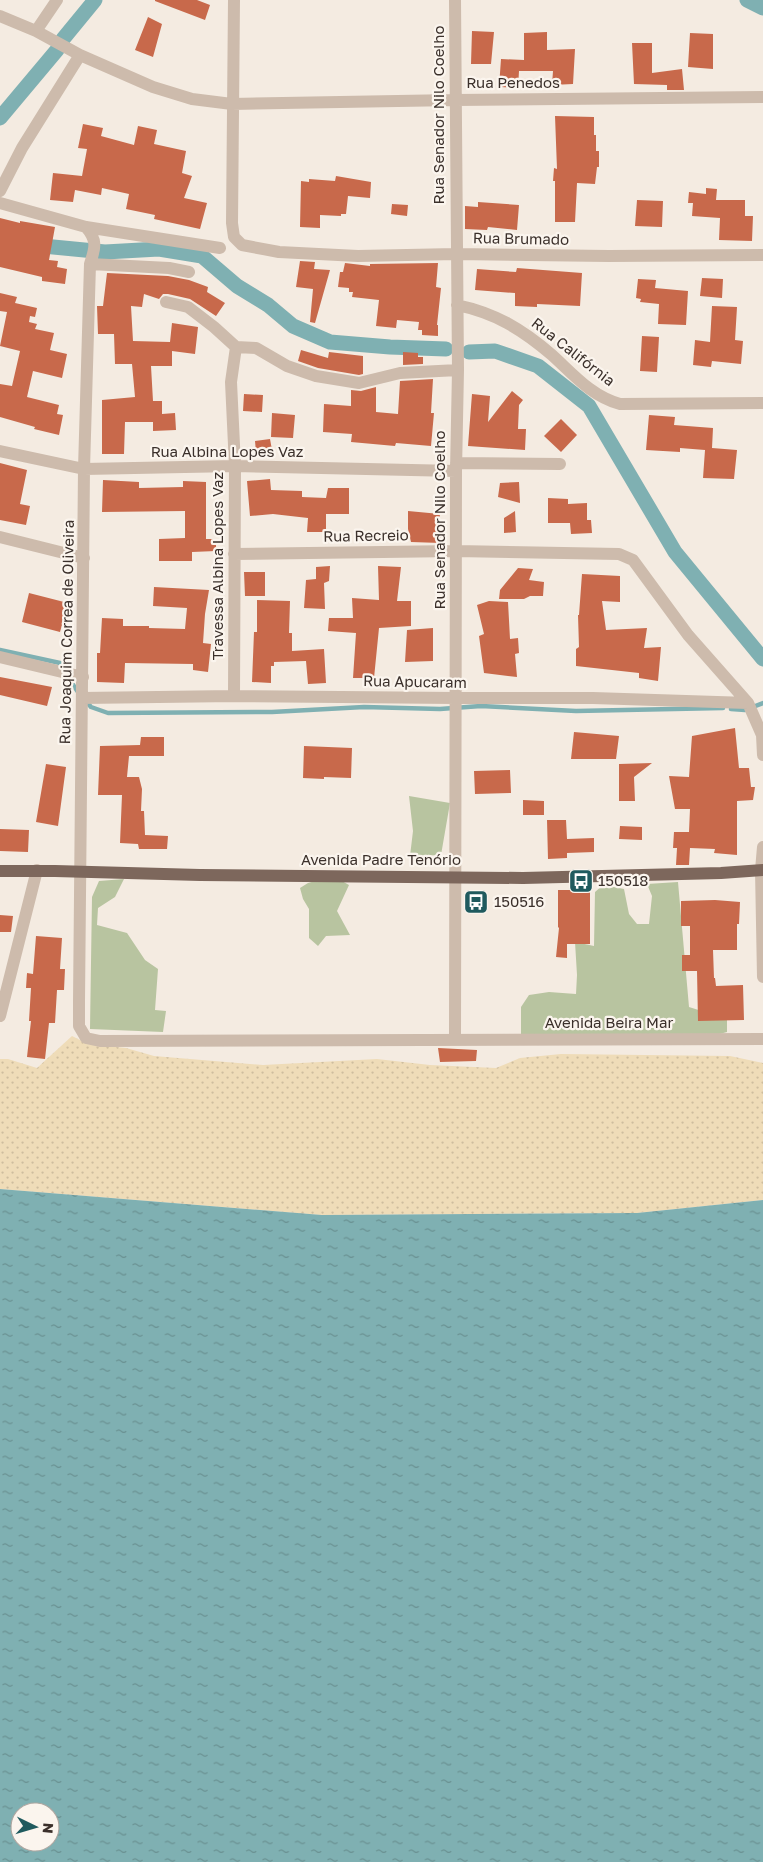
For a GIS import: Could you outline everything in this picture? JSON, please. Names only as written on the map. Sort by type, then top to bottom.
[{"type":"main road","name":"Avenida Padre Tenório","points":[[0,871],[82,871],[200,876],[524,878],[762,870]]},
{"type":"street","points":[[36,32],[57,0]]},
{"type":"street","name":"Rua Brumado","points":[[234,0],[232,224],[234,237],[242,245],[279,252],[358,256],[456,254],[608,256],[763,255]]},
{"type":"street","name":"Rua Senador Nilo Coelho","points":[[455,0],[458,370],[456,467],[455,1040]]},
{"type":"street","name":"Rua Penedos","points":[[0,16],[80,55],[153,87],[192,99],[232,104],[763,97]]},
{"type":"street","points":[[0,191],[22,148],[80,55]]},
{"type":"street","points":[[0,203],[86,227],[220,248]]},
{"type":"street","name":"Rua Joaquim Correa de Oliveira","points":[[86,227],[95,243],[90,264],[84,469],[80,1026],[86,1038]]},
{"type":"street","points":[[90,264],[169,268],[189,272]]},
{"type":"street","points":[[166,302],[188,307],[236,347],[256,348],[287,366],[316,376],[359,383],[400,373],[458,370]]},
{"type":"street","name":"Rua Califórnia","points":[[457,305],[481,310],[504,320],[550,354],[594,393],[606,400],[620,404],[763,404]]},
{"type":"street","name":"Travessa Albina Lopes Vaz","points":[[234,696],[235,466],[231,382],[236,347]]},
{"type":"street","name":"Rua Albina Lopes Vaz","points":[[0,450],[84,469],[235,466],[456,467],[560,464]]},
{"type":"street","points":[[0,537],[84,558]]},
{"type":"street","name":"Rua Recreio","points":[[234,554],[456,551],[618,554],[633,560],[688,634],[748,703]]},
{"type":"street","points":[[0,657],[83,677]]},
{"type":"street","name":"Rua Apucaram","points":[[82,698],[234,696],[593,698],[748,703]]},
{"type":"street","points":[[748,703],[762,734],[763,755]]},
{"type":"street","points":[[763,847],[763,976]]},
{"type":"street","points":[[0,1016],[37,870]]},
{"type":"street","name":"Avenida Beira Mar","points":[[86,1038],[100,1041],[763,1039]]},
{"type":"green space","points":[[409,796],[450,803],[441,855],[410,856],[413,831]]},
{"type":"green space","points":[[333,876],[349,885],[337,911],[350,935],[326,936],[318,946],[309,938],[309,909],[303,899],[300,888],[308,883]]},
{"type":"green space","points":[[124,879],[115,897],[98,908],[97,925],[127,933],[145,960],[158,969],[155,1010],[166,1011],[163,1032],[90,1029],[92,897],[99,881]]},
{"type":"green space","points":[[678,882],[689,1007],[727,1019],[727,1032],[716,1035],[521,1036],[521,1007],[529,995],[549,992],[576,994],[575,942],[594,946],[595,892],[603,885],[624,889],[629,914],[637,924],[649,924],[652,896],[647,884]]},
{"type":"sand","points":[[72,1036],[88,1044],[126,1048],[154,1056],[263,1065],[377,1059],[430,1065],[496,1068],[520,1058],[561,1054],[730,1056],[763,1063],[763,1200],[637,1213],[322,1215],[0,1189],[0,1059],[8,1059],[37,1068]]},
{"type":"water","points":[[0,1189],[322,1215],[637,1213],[763,1200],[763,1862],[0,1862]]},
{"type":"building","points":[[155,0],[197,0],[210,5],[205,20]]},
{"type":"building","points":[[148,17],[162,24],[153,57],[135,50]]},
{"type":"building","points":[[472,31],[494,32],[491,64],[471,64]]},
{"type":"building","points":[[547,32],[547,50],[575,49],[573,84],[552,85],[553,71],[519,71],[518,88],[499,87],[501,59],[524,60],[524,33]]},
{"type":"building","points":[[690,33],[713,34],[713,69],[688,67]]},
{"type":"building","points":[[632,43],[652,43],[652,73],[682,69],[684,90],[667,90],[667,85],[634,84]]},
{"type":"building","points":[[555,116],[594,117],[594,135],[596,135],[596,151],[599,151],[599,167],[597,167],[595,184],[577,183],[575,222],[555,222],[555,181],[553,181],[554,168],[557,169]]},
{"type":"building","points":[[83,124],[103,128],[101,136],[134,145],[138,126],[157,130],[154,144],[186,151],[182,173],[192,176],[184,198],[207,203],[200,229],[154,219],[155,215],[126,209],[129,194],[102,188],[101,195],[75,190],[73,202],[50,200],[53,173],[82,176],[87,149],[78,148]]},
{"type":"building","points":[[336,176],[371,182],[370,198],[348,196],[346,214],[341,214],[341,216],[320,215],[320,228],[300,227],[301,181],[309,182],[309,179],[335,181]]},
{"type":"building","points":[[706,188],[717,189],[716,200],[745,200],[745,216],[753,216],[752,241],[719,240],[720,218],[692,216],[693,203],[688,203],[689,192],[706,194]]},
{"type":"building","points":[[637,200],[663,201],[662,227],[635,226]]},
{"type":"building","points":[[478,202],[519,205],[517,230],[488,227],[487,230],[465,229],[465,206],[478,207]]},
{"type":"building","points":[[392,204],[408,205],[407,216],[391,214]]},
{"type":"building","points":[[0,218],[20,223],[20,221],[55,227],[49,260],[58,261],[57,267],[67,269],[65,284],[42,281],[42,277],[0,267]]},
{"type":"building","points":[[300,261],[315,262],[314,269],[330,270],[315,323],[310,322],[313,289],[296,287]]},
{"type":"building","points":[[345,263],[370,266],[370,264],[438,263],[436,287],[441,288],[437,325],[438,336],[422,335],[422,330],[418,330],[419,322],[397,320],[396,328],[376,326],[379,300],[352,297],[353,292],[349,292],[349,288],[338,287],[340,272],[343,272]]},
{"type":"building","points":[[517,268],[582,273],[580,306],[537,304],[537,307],[515,306],[515,293],[475,290],[477,269],[516,272]]},
{"type":"building","points":[[107,273],[168,276],[189,280],[208,287],[207,292],[225,303],[216,316],[190,299],[168,294],[163,294],[159,299],[144,294],[142,307],[131,306],[133,341],[170,342],[172,323],[198,327],[195,354],[172,351],[172,366],[151,366],[153,401],[162,401],[162,414],[175,413],[176,430],[153,431],[153,422],[125,422],[124,454],[102,454],[102,400],[135,397],[132,364],[115,364],[114,334],[98,334],[97,306],[103,306]]},
{"type":"building","points":[[702,278],[723,279],[722,298],[700,296]]},
{"type":"building","points":[[638,279],[656,280],[655,288],[688,291],[686,325],[658,324],[659,304],[640,302],[641,299],[636,298]]},
{"type":"building","points":[[0,293],[17,297],[15,303],[37,308],[35,317],[30,316],[29,322],[37,324],[35,329],[54,333],[50,350],[67,354],[62,378],[33,371],[27,397],[59,405],[57,414],[63,415],[59,435],[34,429],[35,427],[0,417],[0,384],[12,386],[20,351],[0,346],[7,312],[0,311]]},
{"type":"building","points":[[712,306],[737,307],[735,340],[743,341],[741,364],[712,361],[711,367],[693,365],[695,340],[710,342]]},
{"type":"building","points":[[642,336],[659,337],[657,372],[640,371]]},
{"type":"building","points":[[301,350],[328,358],[329,352],[363,356],[363,374],[359,375],[318,368],[298,361]]},
{"type":"building","points":[[403,352],[418,353],[418,357],[423,357],[423,364],[403,365]]},
{"type":"building","points":[[433,379],[431,413],[434,413],[431,446],[396,443],[395,446],[351,442],[352,434],[323,432],[324,404],[351,406],[351,390],[361,391],[376,387],[376,412],[398,414],[400,381]]},
{"type":"building","points":[[512,391],[523,400],[519,405],[518,429],[526,429],[525,450],[468,446],[472,394],[490,396],[488,422]]},
{"type":"building","points":[[244,394],[263,395],[262,412],[243,411]]},
{"type":"building","points":[[272,413],[295,415],[293,438],[271,437]]},
{"type":"building","points":[[649,415],[675,417],[674,425],[713,428],[712,448],[737,450],[734,479],[703,478],[705,450],[680,448],[680,452],[646,450]]},
{"type":"building","points":[[561,419],[577,435],[561,452],[544,436]]},
{"type":"building","points":[[270,439],[272,450],[256,452],[255,441]]},
{"type":"building","points":[[0,463],[27,470],[20,504],[30,506],[26,525],[0,520]]},
{"type":"building","points":[[270,479],[271,490],[302,491],[302,497],[326,498],[328,488],[349,488],[349,514],[326,514],[326,532],[307,532],[308,518],[273,514],[250,516],[247,481]]},
{"type":"building","points":[[103,480],[139,482],[139,488],[183,487],[183,481],[206,482],[206,539],[216,539],[216,551],[192,552],[192,561],[159,561],[159,539],[185,538],[185,511],[102,512]]},
{"type":"building","points":[[519,482],[520,503],[498,497],[500,483]]},
{"type":"building","points":[[548,498],[568,499],[568,504],[587,503],[587,520],[591,520],[592,533],[571,534],[570,523],[548,523]]},
{"type":"building","points":[[408,511],[440,514],[438,530],[441,530],[441,543],[411,542],[408,529]]},
{"type":"building","points":[[515,511],[516,532],[504,533],[504,518]]},
{"type":"building","points":[[330,566],[329,581],[324,583],[325,609],[304,608],[306,580],[316,579],[316,567]]},
{"type":"building","points":[[378,566],[401,567],[397,601],[411,601],[411,626],[379,628],[374,678],[353,678],[356,633],[328,631],[329,618],[353,618],[352,598],[379,600]]},
{"type":"building","points":[[518,568],[533,569],[529,580],[544,582],[543,596],[530,596],[524,599],[499,599],[500,590]]},
{"type":"building","points":[[244,572],[265,572],[265,596],[245,596]]},
{"type":"building","points":[[582,574],[620,576],[620,602],[602,601],[606,630],[647,628],[644,648],[661,647],[658,681],[639,678],[639,673],[576,666],[576,649],[579,647],[578,615]]},
{"type":"building","points":[[154,587],[209,590],[203,643],[211,644],[208,672],[193,670],[193,664],[125,663],[124,683],[97,682],[97,653],[100,653],[102,618],[123,619],[123,626],[185,629],[187,608],[153,606]]},
{"type":"building","points":[[29,593],[68,603],[60,632],[22,622]]},
{"type":"building","points":[[257,600],[290,601],[289,633],[292,633],[292,651],[324,649],[326,683],[308,684],[306,661],[274,662],[274,666],[271,666],[271,683],[252,682],[254,632],[257,632]]},
{"type":"building","points":[[489,601],[508,602],[510,639],[518,638],[519,653],[515,654],[517,677],[484,673],[479,636],[484,634],[477,605]]},
{"type":"building","points":[[433,628],[433,661],[405,662],[407,630]]},
{"type":"building","points":[[0,677],[52,687],[47,706],[0,695]]},
{"type":"building","points":[[735,728],[739,768],[749,768],[751,787],[755,787],[753,800],[737,801],[737,855],[714,853],[715,849],[690,848],[689,865],[676,865],[677,848],[673,848],[674,832],[689,832],[690,809],[675,809],[669,776],[689,777],[692,736]]},
{"type":"building","points":[[574,732],[619,736],[616,759],[571,759]]},
{"type":"building","points":[[141,737],[164,737],[164,756],[129,756],[127,777],[139,777],[142,789],[141,811],[144,811],[145,835],[168,836],[167,849],[139,849],[138,844],[120,843],[122,795],[98,795],[100,746],[140,745]]},
{"type":"building","points":[[304,746],[352,748],[351,778],[303,778]]},
{"type":"building","points":[[652,763],[634,777],[635,801],[619,801],[619,764]]},
{"type":"building","points":[[46,764],[66,767],[58,826],[36,822]]},
{"type":"building","points":[[510,770],[511,793],[475,794],[474,771]]},
{"type":"building","points":[[523,800],[544,801],[544,815],[523,815]]},
{"type":"building","points":[[547,820],[566,820],[567,839],[594,838],[594,852],[567,853],[567,858],[548,859]]},
{"type":"building","points":[[620,826],[642,827],[642,840],[619,839]]},
{"type":"building","points":[[0,829],[29,830],[28,852],[0,851]]},
{"type":"building","points":[[558,890],[590,890],[590,944],[567,944],[567,958],[556,957],[559,928]]},
{"type":"building","points":[[715,900],[740,902],[739,924],[737,924],[737,950],[713,950],[716,986],[743,985],[744,1020],[698,1021],[697,971],[682,971],[682,955],[690,955],[690,926],[681,926],[681,901]]},
{"type":"building","points":[[0,915],[13,916],[11,932],[0,932]]},
{"type":"building","points":[[36,936],[62,938],[60,969],[65,969],[64,990],[57,990],[55,1023],[49,1023],[45,1059],[27,1057],[31,1021],[29,1021],[31,988],[26,988],[27,973],[33,974]]},
{"type":"building","points":[[438,1048],[477,1050],[476,1061],[440,1062]]},
{"type":"waterway","points":[[63,39],[95,0]]},
{"type":"waterway","points":[[747,0],[763,8]]},
{"type":"waterway","points":[[0,118],[57,50]]},
{"type":"waterway","points":[[0,233],[22,244],[105,252],[159,249],[202,256],[237,286],[268,305],[293,326],[330,342],[446,349]]},
{"type":"waterway","points":[[469,352],[495,351],[538,366],[589,406],[675,552],[763,659]]},
{"type":"waterway","points":[[0,650],[60,663],[63,669]]},
{"type":"waterway","points":[[67,676],[78,692]]},
{"type":"waterway","points":[[85,700],[91,707],[108,713],[272,712],[364,707],[440,709],[481,706],[576,711],[723,708]]},
{"type":"waterway","points":[[731,709],[745,710],[763,703]]},
{"type":"place","name":"150518","points":[[581,881]]},
{"type":"place","name":"150516","points":[[476,902]]}]
